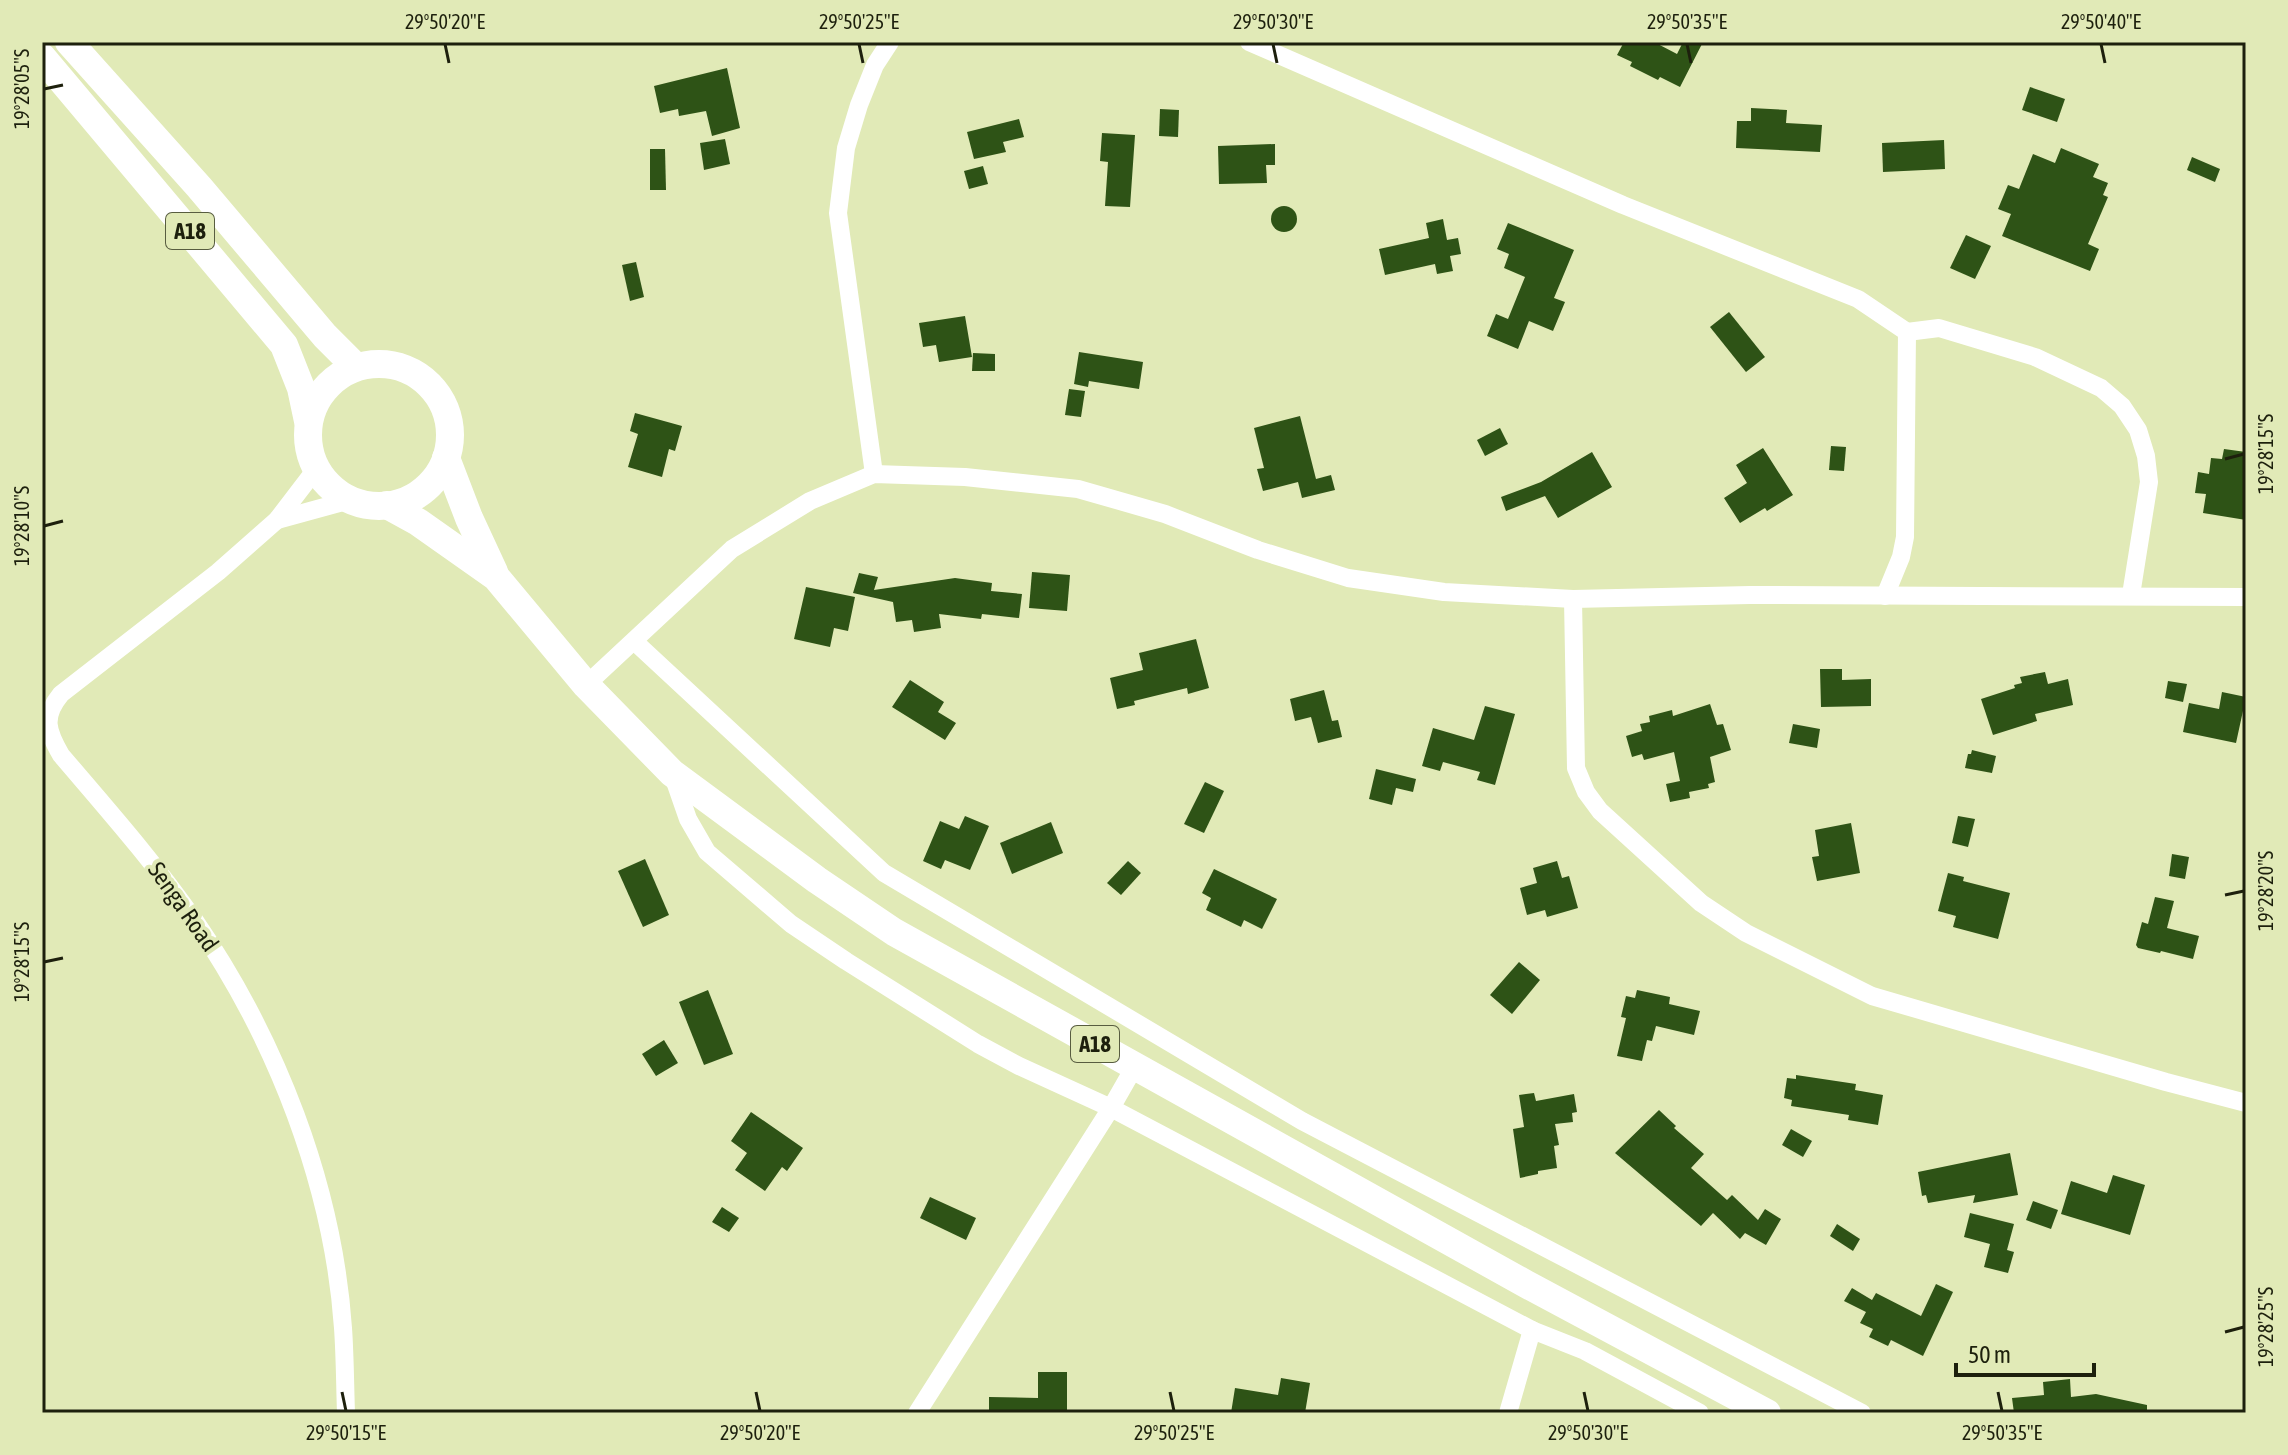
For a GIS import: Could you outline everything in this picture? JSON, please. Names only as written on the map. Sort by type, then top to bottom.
[{"type":"highway","name":"A18","points":[[69,42],[199,187],[325,336],[356,367],[382,363],[408,369],[430,385],[445,407],[450,432],[446,458],[496,577]]},
{"type":"highway","name":"A18","points":[[42,57],[284,345],[301,388],[308,421],[308,446],[316,469]]},
{"type":"highway","points":[[308,421],[317,398],[334,379],[356,367]]},
{"type":"highway","points":[[387,505],[407,500],[423,490],[437,476],[446,458]]},
{"type":"highway","points":[[316,469],[330,487],[350,500]]},
{"type":"highway","name":"A18","points":[[350,500],[368,505],[387,505],[418,522],[496,577],[586,685],[672,773],[817,880],[894,932],[1526,1284],[1767,1413]]},
{"type":"street","points":[[874,474],[838,213],[846,148],[859,105],[875,65],[890,42]]},
{"type":"street","points":[[1249,42],[1623,205],[1858,299],[1907,332],[1939,328],[2035,357],[2101,388],[2122,406],[2138,430],[2146,456],[2149,482],[2131,595]]},
{"type":"street","points":[[1885,596],[1901,557],[1905,537],[1907,332]]},
{"type":"street","name":"Senga Road","points":[[316,469],[277,520],[218,572],[61,694],[52,704],[48,723],[61,755],[141,848],[195,921],[248,1008],[268,1048],[313,1169],[331,1240],[343,1327],[346,1413]]},
{"type":"street","points":[[586,685],[732,549],[810,501],[874,474],[965,477],[1078,489],[1165,514],[1258,550],[1348,578],[1444,592],[1573,599],[1750,595],[2246,597]]},
{"type":"street","name":"Senga Road","points":[[277,520],[350,500]]},
{"type":"street","points":[[1573,599],[1576,768],[1586,792],[1600,811],[1701,903],[1746,933],[1872,996],[2246,1103]]},
{"type":"street","points":[[635,642],[884,873],[1302,1121],[1862,1413]]},
{"type":"street","points":[[672,773],[688,819],[707,852],[791,924],[978,1044],[1111,1108],[1532,1330],[1585,1351],[1700,1413]]},
{"type":"street","points":[[917,1413],[1135,1066]]},
{"type":"street","points":[[1508,1413],[1532,1330]]},
{"type":"building","points":[[1624,42],[1654,42],[1677,54],[1683,42],[1703,42],[1680,87],[1630,66],[1632,62],[1617,55]]},
{"type":"building","points":[[727,68],[740,128],[712,136],[706,111],[679,116],[678,109],[660,113],[654,86]]},
{"type":"building","points":[[2030,87],[2065,99],[2057,122],[2022,110]]},
{"type":"building","points":[[1751,108],[1787,110],[1786,123],[1822,125],[1820,152],[1736,148],[1737,121],[1751,121]]},
{"type":"building","points":[[1160,109],[1179,110],[1178,137],[1159,136]]},
{"type":"building","points":[[1019,119],[1024,137],[1003,142],[1006,152],[974,159],[967,132]]},
{"type":"building","points":[[1102,133],[1135,135],[1130,207],[1105,206],[1108,162],[1100,161]]},
{"type":"building","points":[[725,139],[730,164],[704,170],[700,143]]},
{"type":"building","points":[[1944,140],[1945,169],[1883,172],[1882,143]]},
{"type":"building","points":[[1275,144],[1275,165],[1266,165],[1267,183],[1219,184],[1218,146]]},
{"type":"building","points":[[2061,148],[2099,164],[2093,177],[2108,183],[2103,195],[2108,197],[2088,244],[2099,249],[2090,271],[2002,236],[2011,214],[1998,209],[2008,185],[2019,189],[2033,154],[2055,163]]},
{"type":"building","points":[[650,149],[665,149],[666,190],[650,190]]},
{"type":"building","points":[[2192,157],[2220,169],[2215,182],[2187,170]]},
{"type":"building","points":[[983,166],[988,184],[969,189],[964,171]]},
{"type":"building","points":[[1284,206],[1293,210],[1297,219],[1293,228],[1284,232],[1275,228],[1271,219],[1275,210]]},
{"type":"building","points":[[1443,219],[1447,240],[1458,238],[1461,254],[1450,256],[1453,271],[1437,274],[1435,264],[1385,275],[1379,249],[1429,238],[1426,223]]},
{"type":"building","points":[[1508,223],[1574,250],[1554,298],[1565,302],[1553,331],[1529,321],[1518,349],[1487,336],[1496,314],[1508,319],[1525,277],[1504,268],[1509,254],[1497,249]]},
{"type":"building","points":[[1966,235],[1991,246],[1975,279],[1950,268]]},
{"type":"building","points":[[636,262],[644,297],[630,301],[622,265]]},
{"type":"building","points":[[1729,312],[1765,357],[1746,372],[1710,327]]},
{"type":"building","points":[[965,316],[972,357],[939,362],[936,345],[923,347],[919,323]]},
{"type":"building","points":[[1079,352],[1143,362],[1139,389],[1089,381],[1088,387],[1074,384]]},
{"type":"building","points":[[973,353],[995,354],[995,371],[972,371]]},
{"type":"building","points":[[1069,389],[1085,391],[1081,417],[1065,415]]},
{"type":"building","points":[[635,413],[682,426],[675,451],[669,449],[662,477],[628,467],[638,434],[630,431]]},
{"type":"building","points":[[1300,416],[1316,479],[1331,475],[1335,490],[1302,498],[1298,482],[1263,491],[1257,469],[1264,468],[1254,428]]},
{"type":"building","points":[[1500,428],[1508,444],[1485,456],[1477,440]]},
{"type":"building","points":[[1831,446],[1846,447],[1844,471],[1829,470]]},
{"type":"building","points":[[1763,448],[1793,495],[1740,523],[1724,498],[1747,483],[1736,465]]},
{"type":"building","points":[[2224,449],[2246,452],[2243,479],[2246,479],[2246,520],[2203,513],[2206,494],[2195,493],[2198,472],[2209,474],[2211,458],[2222,459]]},
{"type":"building","points":[[1592,452],[1612,487],[1558,518],[1545,496],[1506,511],[1501,497],[1541,482]]},
{"type":"building","points":[[1032,572],[1070,575],[1067,611],[1029,608]]},
{"type":"building","points":[[859,573],[878,577],[874,590],[955,578],[992,583],[991,591],[1022,594],[1019,618],[982,614],[981,619],[939,614],[941,628],[914,632],[912,620],[896,622],[893,602],[853,593]]},
{"type":"building","points":[[806,587],[855,597],[848,631],[834,628],[830,647],[794,639]]},
{"type":"building","points":[[1196,639],[1209,688],[1188,694],[1187,688],[1134,701],[1135,705],[1117,709],[1110,678],[1143,670],[1139,653]]},
{"type":"building","points":[[1820,669],[1842,669],[1842,680],[1871,679],[1871,706],[1821,707]]},
{"type":"building","points":[[2045,672],[2048,684],[2068,679],[2073,705],[2035,714],[2037,721],[1993,735],[1981,699],[2015,688],[2014,685],[2022,683],[2020,677]]},
{"type":"building","points":[[910,680],[944,702],[938,712],[956,723],[945,740],[892,707]]},
{"type":"building","points":[[2168,681],[2187,684],[2183,702],[2165,698]]},
{"type":"building","points":[[1324,690],[1332,721],[1338,720],[1342,737],[1318,743],[1311,717],[1295,721],[1290,699]]},
{"type":"building","points":[[2222,692],[2246,697],[2236,743],[2183,732],[2189,703],[2219,709]]},
{"type":"building","points":[[1710,704],[1717,725],[1723,724],[1731,750],[1710,757],[1715,782],[1708,784],[1709,788],[1689,792],[1690,798],[1670,802],[1666,784],[1680,781],[1674,752],[1644,760],[1642,754],[1632,757],[1626,736],[1642,731],[1640,724],[1650,722],[1649,716],[1672,710],[1673,716]]},
{"type":"building","points":[[1485,706],[1515,714],[1495,785],[1477,780],[1480,772],[1443,762],[1440,771],[1422,766],[1433,728],[1474,740]]},
{"type":"building","points":[[1793,724],[1820,729],[1817,748],[1789,743]]},
{"type":"building","points":[[1972,750],[1996,756],[1992,773],[1965,768]]},
{"type":"building","points":[[1376,769],[1416,779],[1413,792],[1396,788],[1392,805],[1369,799]]},
{"type":"building","points":[[1205,782],[1224,791],[1204,833],[1184,824]]},
{"type":"building","points":[[965,816],[989,826],[970,870],[945,860],[941,869],[923,861],[940,821],[959,829]]},
{"type":"building","points":[[1958,816],[1975,819],[1968,847],[1952,843]]},
{"type":"building","points":[[1051,822],[1063,853],[1012,874],[1000,843]]},
{"type":"building","points":[[1851,823],[1860,873],[1817,881],[1812,857],[1819,856],[1815,830]]},
{"type":"building","points":[[2172,854],[2189,857],[2185,879],[2169,876]]},
{"type":"building","points":[[645,859],[669,915],[643,927],[618,871]]},
{"type":"building","points":[[1128,861],[1141,873],[1121,895],[1107,883]]},
{"type":"building","points":[[1557,861],[1562,878],[1569,876],[1578,908],[1547,917],[1545,910],[1527,915],[1520,888],[1537,883],[1533,868]]},
{"type":"building","points":[[1214,869],[1277,899],[1262,929],[1244,920],[1241,927],[1206,910],[1211,898],[1202,893]]},
{"type":"building","points":[[1948,873],[1964,877],[1963,881],[2010,893],[1998,939],[1953,927],[1956,916],[1938,911]]},
{"type":"building","points":[[2155,897],[2174,901],[2167,928],[2199,936],[2193,959],[2138,948],[2136,945],[2142,922],[2148,924]]},
{"type":"building","points":[[1519,962],[1540,980],[1512,1014],[1490,995]]},
{"type":"building","points":[[708,990],[733,1054],[704,1065],[679,1002]]},
{"type":"building","points":[[1637,990],[1670,997],[1669,1004],[1700,1011],[1694,1035],[1656,1026],[1652,1041],[1647,1040],[1642,1061],[1617,1056],[1626,1018],[1621,1017],[1626,996],[1635,998]]},
{"type":"building","points":[[664,1040],[678,1063],[656,1076],[642,1054]]},
{"type":"building","points":[[1796,1075],[1856,1084],[1855,1090],[1883,1095],[1878,1125],[1848,1120],[1849,1115],[1791,1106],[1792,1100],[1784,1098],[1787,1078],[1796,1079]]},
{"type":"building","points":[[1534,1093],[1536,1101],[1574,1094],[1577,1112],[1572,1113],[1573,1122],[1555,1124],[1559,1145],[1554,1146],[1557,1168],[1520,1178],[1513,1129],[1524,1127],[1519,1095]]},
{"type":"building","points":[[1659,1110],[1704,1154],[1691,1168],[1727,1200],[1732,1195],[1758,1220],[1765,1209],[1781,1219],[1766,1245],[1745,1233],[1740,1239],[1713,1213],[1701,1226],[1615,1153]]},
{"type":"building","points":[[751,1112],[803,1148],[787,1171],[782,1167],[765,1191],[735,1170],[747,1153],[731,1141]]},
{"type":"building","points":[[1791,1129],[1812,1141],[1803,1157],[1782,1145]]},
{"type":"building","points":[[2010,1153],[2018,1195],[1973,1203],[1975,1195],[1928,1203],[1926,1195],[1922,1196],[1918,1172]]},
{"type":"building","points":[[2113,1175],[2145,1185],[2130,1235],[2061,1214],[2071,1181],[2107,1193]]},
{"type":"building","points":[[930,1197],[976,1218],[966,1240],[920,1218]]},
{"type":"building","points":[[2033,1201],[2058,1210],[2051,1229],[2026,1220]]},
{"type":"building","points":[[722,1207],[739,1218],[729,1232],[712,1222]]},
{"type":"building","points":[[1970,1213],[2014,1224],[2007,1250],[2014,1252],[2008,1273],[1984,1267],[1990,1244],[1964,1237]]},
{"type":"building","points":[[1837,1224],[1860,1239],[1853,1251],[1830,1236]]},
{"type":"building","points":[[1936,1284],[1953,1292],[1923,1356],[1891,1340],[1888,1346],[1869,1337],[1873,1329],[1860,1323],[1866,1312],[1844,1301],[1852,1288],[1872,1300],[1876,1293],[1921,1316]]},
{"type":"building","points":[[1038,1372],[1067,1372],[1067,1413],[989,1413],[989,1397],[1038,1398]]},
{"type":"building","points":[[1281,1378],[1310,1383],[1305,1413],[1231,1413],[1235,1388],[1278,1395]]},
{"type":"building","points":[[2070,1379],[2071,1397],[2096,1394],[2147,1405],[2147,1413],[2014,1413],[2012,1398],[2044,1395],[2043,1382]]}]
